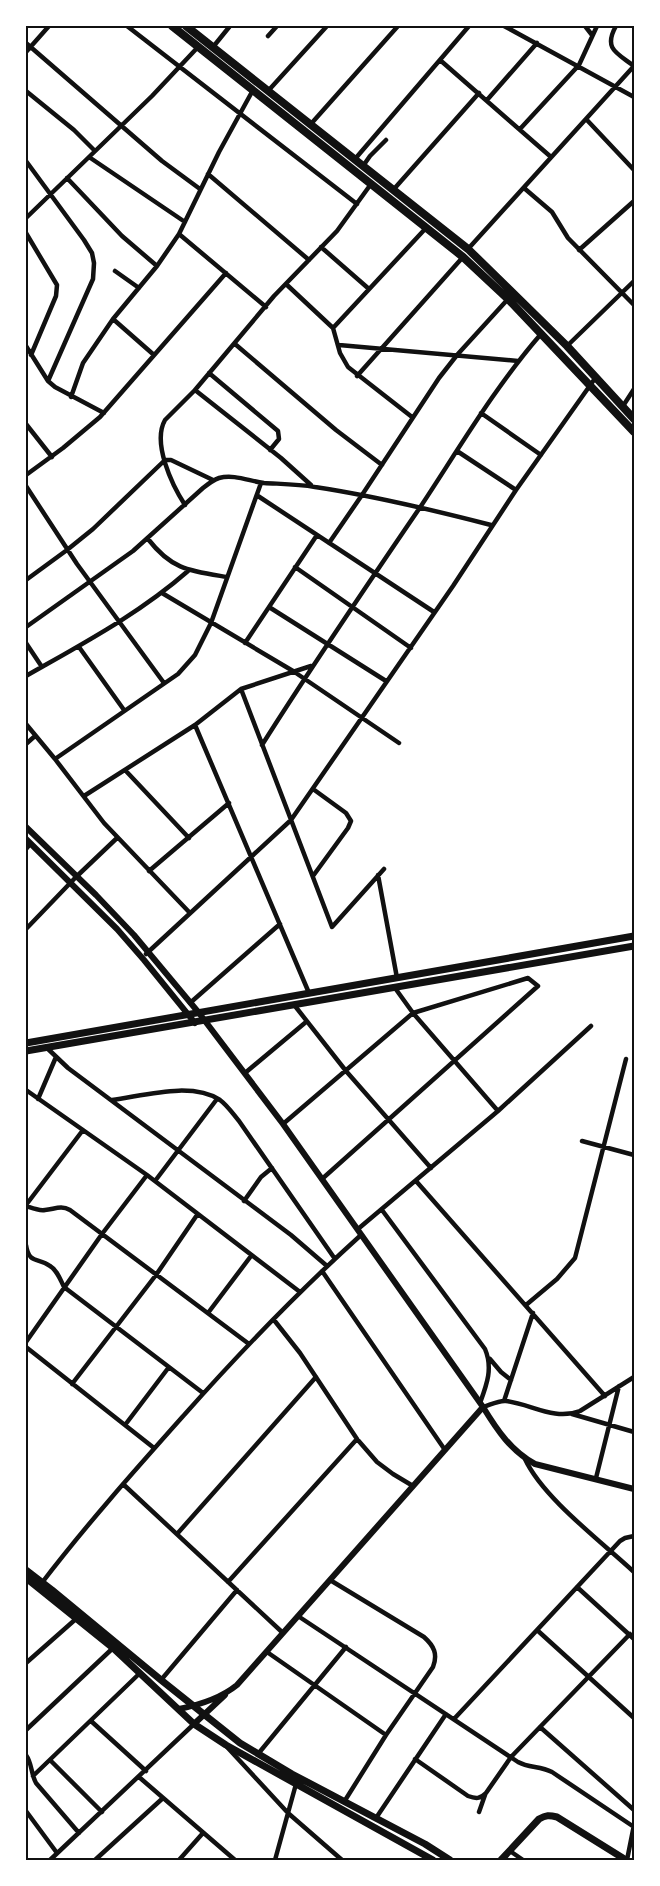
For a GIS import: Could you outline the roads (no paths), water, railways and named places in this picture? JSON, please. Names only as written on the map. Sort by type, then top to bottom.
[{"type":"main road","points":[[172,26],[463,257],[541,334],[623,406],[634,419]]},
{"type":"main road","points":[[186,26],[468,249],[567,346],[634,432]]},
{"type":"main road","points":[[26,1043],[634,936]]},
{"type":"main road","points":[[26,1051],[634,946]]},
{"type":"main road","points":[[40,1041],[47,1048]]},
{"type":"main road","points":[[26,1570],[194,1724],[226,1745],[434,1860]]},
{"type":"main road","points":[[26,1578],[41,1585],[204,1715],[258,1754],[425,1844],[450,1860]]},
{"type":"main road","points":[[501,1860],[539,1819],[550,1815],[557,1817],[627,1860]]},
{"type":"street","points":[[26,52],[28,45],[49,26]]},
{"type":"street","points":[[126,26],[357,204]]},
{"type":"street","points":[[213,47],[230,26]]},
{"type":"street","points":[[268,36],[277,26]]},
{"type":"street","points":[[268,91],[327,26]]},
{"type":"street","points":[[310,125],[398,26]]},
{"type":"street","points":[[355,159],[470,26]]},
{"type":"street","points":[[504,26],[634,97]]},
{"type":"street","points":[[585,26],[592,35]]},
{"type":"street","points":[[520,129],[579,65],[597,26]]},
{"type":"street","points":[[468,249],[634,66],[612,48],[610,39],[616,26]]},
{"type":"street","points":[[26,218],[122,126],[204,40]]},
{"type":"street","points":[[487,100],[537,43]]},
{"type":"street","points":[[28,45],[162,161],[200,189]]},
{"type":"street","points":[[440,60],[552,157]]},
{"type":"street","points":[[72,397],[83,363],[113,319],[158,266],[179,234],[200,189],[253,90]]},
{"type":"street","points":[[26,91],[74,130],[95,151]]},
{"type":"street","points":[[394,189],[479,93]]},
{"type":"street","points":[[586,119],[634,170]]},
{"type":"street","points":[[363,166],[386,140]]},
{"type":"street","points":[[89,157],[185,222]]},
{"type":"street","points":[[26,161],[84,240],[92,254],[94,271],[91,286],[48,381]]},
{"type":"street","points":[[208,174],[309,260]]},
{"type":"street","points":[[67,178],[122,236],[158,266]]},
{"type":"street","points":[[184,505],[173,487],[165,460],[160,437],[161,427],[165,420],[195,390],[286,284],[337,231],[371,184]]},
{"type":"street","points":[[524,188],[552,212],[568,238],[634,305]]},
{"type":"street","points":[[579,250],[634,201]]},
{"type":"street","points":[[333,328],[426,228]]},
{"type":"street","points":[[26,233],[57,285],[56,296],[31,355]]},
{"type":"street","points":[[179,234],[266,307]]},
{"type":"street","points":[[321,247],[369,289]]},
{"type":"street","points":[[357,376],[463,257]]},
{"type":"street","points":[[115,271],[139,288]]},
{"type":"street","points":[[26,475],[52,457],[104,413],[226,273]]},
{"type":"street","points":[[567,346],[634,281]]},
{"type":"street","points":[[286,284],[333,328],[342,360],[357,376],[412,417]]},
{"type":"street","points":[[329,543],[412,417],[457,355],[508,300]]},
{"type":"street","points":[[113,319],[154,355]]},
{"type":"street","points":[[262,745],[303,679],[481,413],[518,360],[541,334]]},
{"type":"street","points":[[234,344],[336,430],[382,465]]},
{"type":"street","points":[[339,345],[518,360]]},
{"type":"street","points":[[26,346],[48,381],[60,391],[104,413]]},
{"type":"street","points":[[209,373],[278,431],[279,439],[270,450]]},
{"type":"street","points":[[142,957],[291,820],[411,648],[491,525],[593,381]]},
{"type":"street","points":[[623,406],[634,389]]},
{"type":"street","points":[[195,390],[312,486]]},
{"type":"street","points":[[481,413],[541,455]]},
{"type":"street","points":[[26,424],[52,457]]},
{"type":"street","points":[[457,451],[516,490]]},
{"type":"street","points":[[26,580],[93,529],[165,460],[171,460],[213,480]]},
{"type":"street","points":[[26,627],[148,538],[213,480],[228,477],[261,483],[312,486],[420,507],[491,525]]},
{"type":"street","points":[[55,759],[187,666],[212,623],[261,483]]},
{"type":"street","points":[[26,486],[67,550],[164,683]]},
{"type":"street","points":[[258,496],[434,612]]},
{"type":"street","points":[[245,643],[317,535]]},
{"type":"street","points":[[148,538],[162,556],[188,571],[227,577]]},
{"type":"street","points":[[295,567],[411,648]]},
{"type":"street","points":[[26,676],[79,647],[162,593],[188,571]]},
{"type":"street","points":[[162,593],[294,671],[399,743]]},
{"type":"street","points":[[269,607],[386,681]]},
{"type":"street","points":[[26,643],[42,667]]},
{"type":"street","points":[[79,647],[124,710]]},
{"type":"street","points":[[84,796],[195,724],[241,689],[312,666]]},
{"type":"street","points":[[241,689],[332,927],[384,869]]},
{"type":"street","points":[[26,724],[117,838],[190,913]]},
{"type":"street","points":[[195,724],[309,993]]},
{"type":"street","points":[[26,744],[35,736]]},
{"type":"street","points":[[125,770],[189,838]]},
{"type":"street","points":[[313,789],[346,813],[351,821],[313,876]]},
{"type":"street","points":[[149,871],[229,803]]},
{"type":"street","points":[[26,827],[96,895],[199,1012],[283,1124],[482,1405],[500,1434],[525,1459],[538,1480],[558,1503],[634,1572]]},
{"type":"street","points":[[26,929],[117,838]]},
{"type":"street","points":[[27,844],[101,912],[142,957],[195,1023]]},
{"type":"street","points":[[378,876],[397,978]]},
{"type":"street","points":[[189,1003],[280,924]]},
{"type":"street","points":[[283,1124],[413,1012],[528,978],[536,983],[538,986],[322,1179]]},
{"type":"street","points":[[395,988],[498,1111]]},
{"type":"street","points":[[295,1006],[346,1071],[431,1168]]},
{"type":"street","points":[[245,1073],[306,1022]]},
{"type":"street","points":[[41,1585],[123,1484],[203,1393],[359,1232],[498,1111],[591,1026]]},
{"type":"street","points":[[47,1048],[111,1100],[291,1235],[327,1266]]},
{"type":"street","points":[[38,1099],[56,1057]]},
{"type":"street","points":[[526,1305],[557,1280],[575,1258],[626,1059]]},
{"type":"street","points":[[26,1090],[147,1175],[300,1292]]},
{"type":"street","points":[[111,1100],[183,1090],[217,1098],[230,1110],[335,1259]]},
{"type":"street","points":[[155,1181],[217,1098]]},
{"type":"street","points":[[83,1130],[26,1205],[44,1210],[66,1207],[249,1344]]},
{"type":"street","points":[[582,1141],[634,1155]]},
{"type":"street","points":[[244,1201],[261,1178],[272,1168]]},
{"type":"street","points":[[26,1342],[102,1234],[147,1175]]},
{"type":"street","points":[[416,1181],[605,1396]]},
{"type":"street","points":[[382,1210],[485,1349],[489,1359],[511,1380]]},
{"type":"street","points":[[72,1384],[117,1328],[197,1215]]},
{"type":"street","points":[[26,1245],[28,1255],[33,1260],[49,1264],[64,1287],[203,1393]]},
{"type":"street","points":[[208,1313],[250,1256]]},
{"type":"street","points":[[322,1271],[445,1450]]},
{"type":"street","points":[[504,1401],[533,1313]]},
{"type":"street","points":[[274,1320],[316,1377],[357,1439],[377,1462],[413,1486]]},
{"type":"street","points":[[26,1347],[154,1448]]},
{"type":"street","points":[[50,1860],[237,1685],[445,1450],[482,1405],[488,1380],[489,1359]]},
{"type":"street","points":[[125,1425],[169,1367]]},
{"type":"street","points":[[177,1534],[316,1377]]},
{"type":"street","points":[[482,1405],[504,1401],[562,1415],[572,1414],[634,1377]]},
{"type":"street","points":[[596,1478],[619,1386]]},
{"type":"street","points":[[572,1414],[634,1432]]},
{"type":"street","points":[[228,1582],[357,1439]]},
{"type":"street","points":[[525,1459],[535,1464],[634,1489]]},
{"type":"street","points":[[123,1484],[283,1633]]},
{"type":"street","points":[[454,1719],[611,1551],[625,1538],[634,1536]]},
{"type":"street","points":[[330,1580],[424,1636],[436,1652],[433,1667],[386,1734],[344,1802]]},
{"type":"street","points":[[479,1812],[486,1793],[511,1757],[632,1636],[577,1587]]},
{"type":"street","points":[[161,1680],[237,1590]]},
{"type":"street","points":[[298,1616],[511,1757],[523,1764],[552,1772],[634,1826],[627,1860]]},
{"type":"street","points":[[26,1663],[77,1618]]},
{"type":"street","points":[[537,1630],[634,1718]]},
{"type":"street","points":[[258,1754],[346,1647]]},
{"type":"street","points":[[26,1730],[113,1648]]},
{"type":"street","points":[[267,1652],[386,1734]]},
{"type":"street","points":[[33,1776],[141,1673]]},
{"type":"street","points":[[179,1709],[228,1692]]},
{"type":"street","points":[[376,1818],[446,1714]]},
{"type":"street","points":[[91,1721],[146,1771]]},
{"type":"street","points":[[540,1727],[634,1810]]},
{"type":"street","points":[[226,1745],[288,1813],[342,1860]]},
{"type":"street","points":[[26,1755],[33,1776],[43,1792],[79,1833]]},
{"type":"street","points":[[415,1759],[468,1796],[480,1798],[486,1793]]},
{"type":"street","points":[[50,1760],[102,1812]]},
{"type":"street","points":[[139,1777],[235,1860]]},
{"type":"street","points":[[275,1860],[296,1784]]},
{"type":"street","points":[[95,1860],[163,1798]]},
{"type":"street","points":[[26,1810],[57,1854]]},
{"type":"street","points":[[178,1860],[203,1833]]},
{"type":"street","points":[[510,1851],[523,1860]]}]
